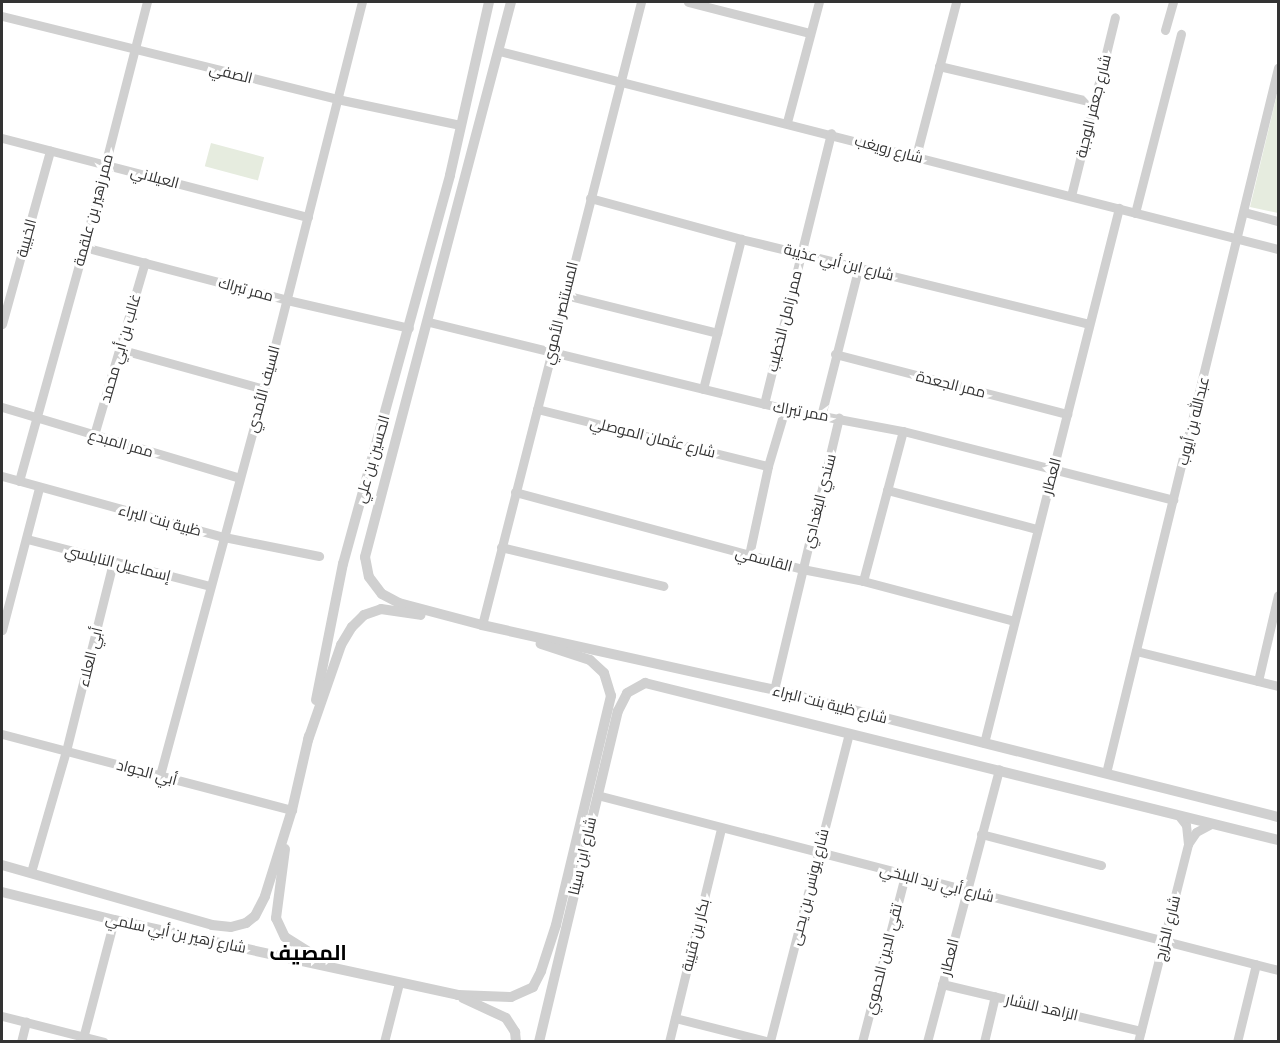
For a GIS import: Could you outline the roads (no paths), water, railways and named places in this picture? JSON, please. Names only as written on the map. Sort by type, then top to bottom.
[{"type":"street","name":"ممر زهير بن علقمة","points":[[19,481],[84,247],[147,2]]},
{"type":"street","name":"السيف الأمدي","points":[[160,775],[264,389],[362,2]]},
{"type":"street","name":"الحسين بن علي","points":[[255,916],[265,896],[292,810],[343,564],[409,328],[489,2]]},
{"type":"street","name":"الحسين بن علي","points":[[382,594],[369,577],[365,557],[429,322],[511,2]]},
{"type":"street","name":"المستنصر الأموي","points":[[482,625],[641,2]]},
{"type":"street","points":[[688,2],[810,33]]},
{"type":"street","points":[[787,122],[819,2]]},
{"type":"street","points":[[916,156],[956,2]]},
{"type":"street","points":[[1165,30],[1173,2]]},
{"type":"street","name":"الصفي","points":[[2,16],[337,99],[460,125]]},
{"type":"street","name":"شارع جعفر الوجبة","points":[[1071,196],[1115,17]]},
{"type":"street","points":[[1135,213],[1181,34]]},
{"type":"street","name":"شارع رويغب","points":[[499,51],[831,133],[1278,249]]},
{"type":"street","points":[[939,66],[1093,102]]},
{"type":"street","name":"عبدالله بن أيوب","points":[[1106,773],[1278,68]]},
{"type":"street","name":"ممر زامل الخطيب","points":[[764,404],[831,133]]},
{"type":"street","name":"العيلاني","points":[[2,138],[308,217]]},
{"type":"street","name":"الخبيبة","points":[[2,324],[50,151]]},
{"type":"street","name":"شارع ابن أبي عذيبة","points":[[590,198],[741,239],[1089,324]]},
{"type":"street","name":"العطار","points":[[984,743],[1119,208]]},
{"type":"street","points":[[1244,212],[1278,220]]},
{"type":"street","points":[[703,389],[741,239]]},
{"type":"street","name":"ممر تبراك","points":[[84,247],[287,300],[409,328]]},
{"type":"street","name":"غالب بن أبي محمد","points":[[94,435],[145,262]]},
{"type":"street","points":[[820,416],[859,266]]},
{"type":"street","points":[[565,295],[717,333]]},
{"type":"street","name":"ممر تبراك","points":[[429,322],[785,409],[839,417],[903,431],[1173,500]]},
{"type":"street","points":[[119,349],[264,389]]},
{"type":"street","name":"ممر الجعدة","points":[[835,354],[1067,414]]},
{"type":"street","name":"ممر المبدع","points":[[2,409],[240,478]]},
{"type":"street","name":"شارع عثمان الموصلي","points":[[537,409],[768,466]]},
{"type":"street","points":[[749,555],[768,466],[785,409]]},
{"type":"street","name":"سندي البغدادي","points":[[774,690],[839,417]]},
{"type":"street","points":[[863,582],[903,431]]},
{"type":"street","name":"ظبية بنت البراء","points":[[2,476],[224,537],[319,556]]},
{"type":"street","points":[[2,630],[39,488]]},
{"type":"street","points":[[887,490],[1037,529]]},
{"type":"street","name":"القاسمي","points":[[515,492],[802,569],[863,582],[1014,621]]},
{"type":"street","name":"إسماعيل النابلسي","points":[[27,539],[210,586]]},
{"type":"street","points":[[501,547],[663,586]]},
{"type":"street","name":"أبي العلاء","points":[[31,872],[66,751],[114,562]]},
{"type":"street","name":"شارع ظبية بنت البراء","points":[[382,594],[399,603],[482,625],[774,690],[1278,817]]},
{"type":"street","points":[[1258,681],[1278,595]]},
{"type":"street","points":[[308,740],[341,645],[352,627],[364,615],[381,609],[482,625],[590,660],[604,673],[611,696],[556,925],[541,971],[533,987],[511,997],[458,995]]},
{"type":"street","points":[[1136,651],[1278,686]]},
{"type":"street","name":"شارع ظبية بنت البراء","points":[[645,683],[1278,840]]},
{"type":"street","name":"شارع ابن سينا","points":[[539,1041],[618,711],[627,693],[645,683]]},
{"type":"street","name":"شارع يونس بن يحىى","points":[[770,1041],[849,733]]},
{"type":"street","name":"أبي الجواد","points":[[2,734],[292,810]]},
{"type":"street","name":"العطار","points":[[927,1041],[999,769]]},
{"type":"street","name":"شارع أبي زيد البلخي","points":[[597,795],[722,829],[1164,939],[1278,970]]},
{"type":"street","points":[[292,810],[276,918],[285,937],[332,966]]},
{"type":"street","points":[[1179,816],[1186,825],[1188,844]]},
{"type":"street","points":[[1188,844],[1196,832],[1211,824]]},
{"type":"street","name":"بكار بن قتيبة","points":[[669,1041],[722,829]]},
{"type":"street","points":[[981,834],[1101,865]]},
{"type":"street","name":"شارع الخزرج","points":[[1138,1041],[1188,844]]},
{"type":"street","name":"شارع زهير بن أبي سلمي","points":[[2,865],[212,925],[231,927],[246,923],[255,916]]},
{"type":"street","name":"تقي الدين الحموي","points":[[862,1041],[905,876]]},
{"type":"street","name":"شارع زهير بن أبي سلمي","points":[[2,892],[114,920],[458,995]]},
{"type":"street","points":[[82,1039],[114,920]]},
{"type":"street","points":[[1237,1041],[1256,964]]},
{"type":"street","points":[[384,1041],[399,983]]},
{"type":"street","name":"الزاهد النشار","points":[[942,984],[1141,1031]]},
{"type":"street","points":[[458,995],[506,1018],[515,1032],[516,1041]]},
{"type":"street","points":[[984,1041],[995,996]]},
{"type":"street","points":[[2,1016],[82,1039],[104,1041]]},
{"type":"street","points":[[675,1018],[770,1041]]},
{"type":"street","points":[[21,1041],[26,1022]]},
{"type":"district","name":"المصيف","points":[[308,952]]}]
